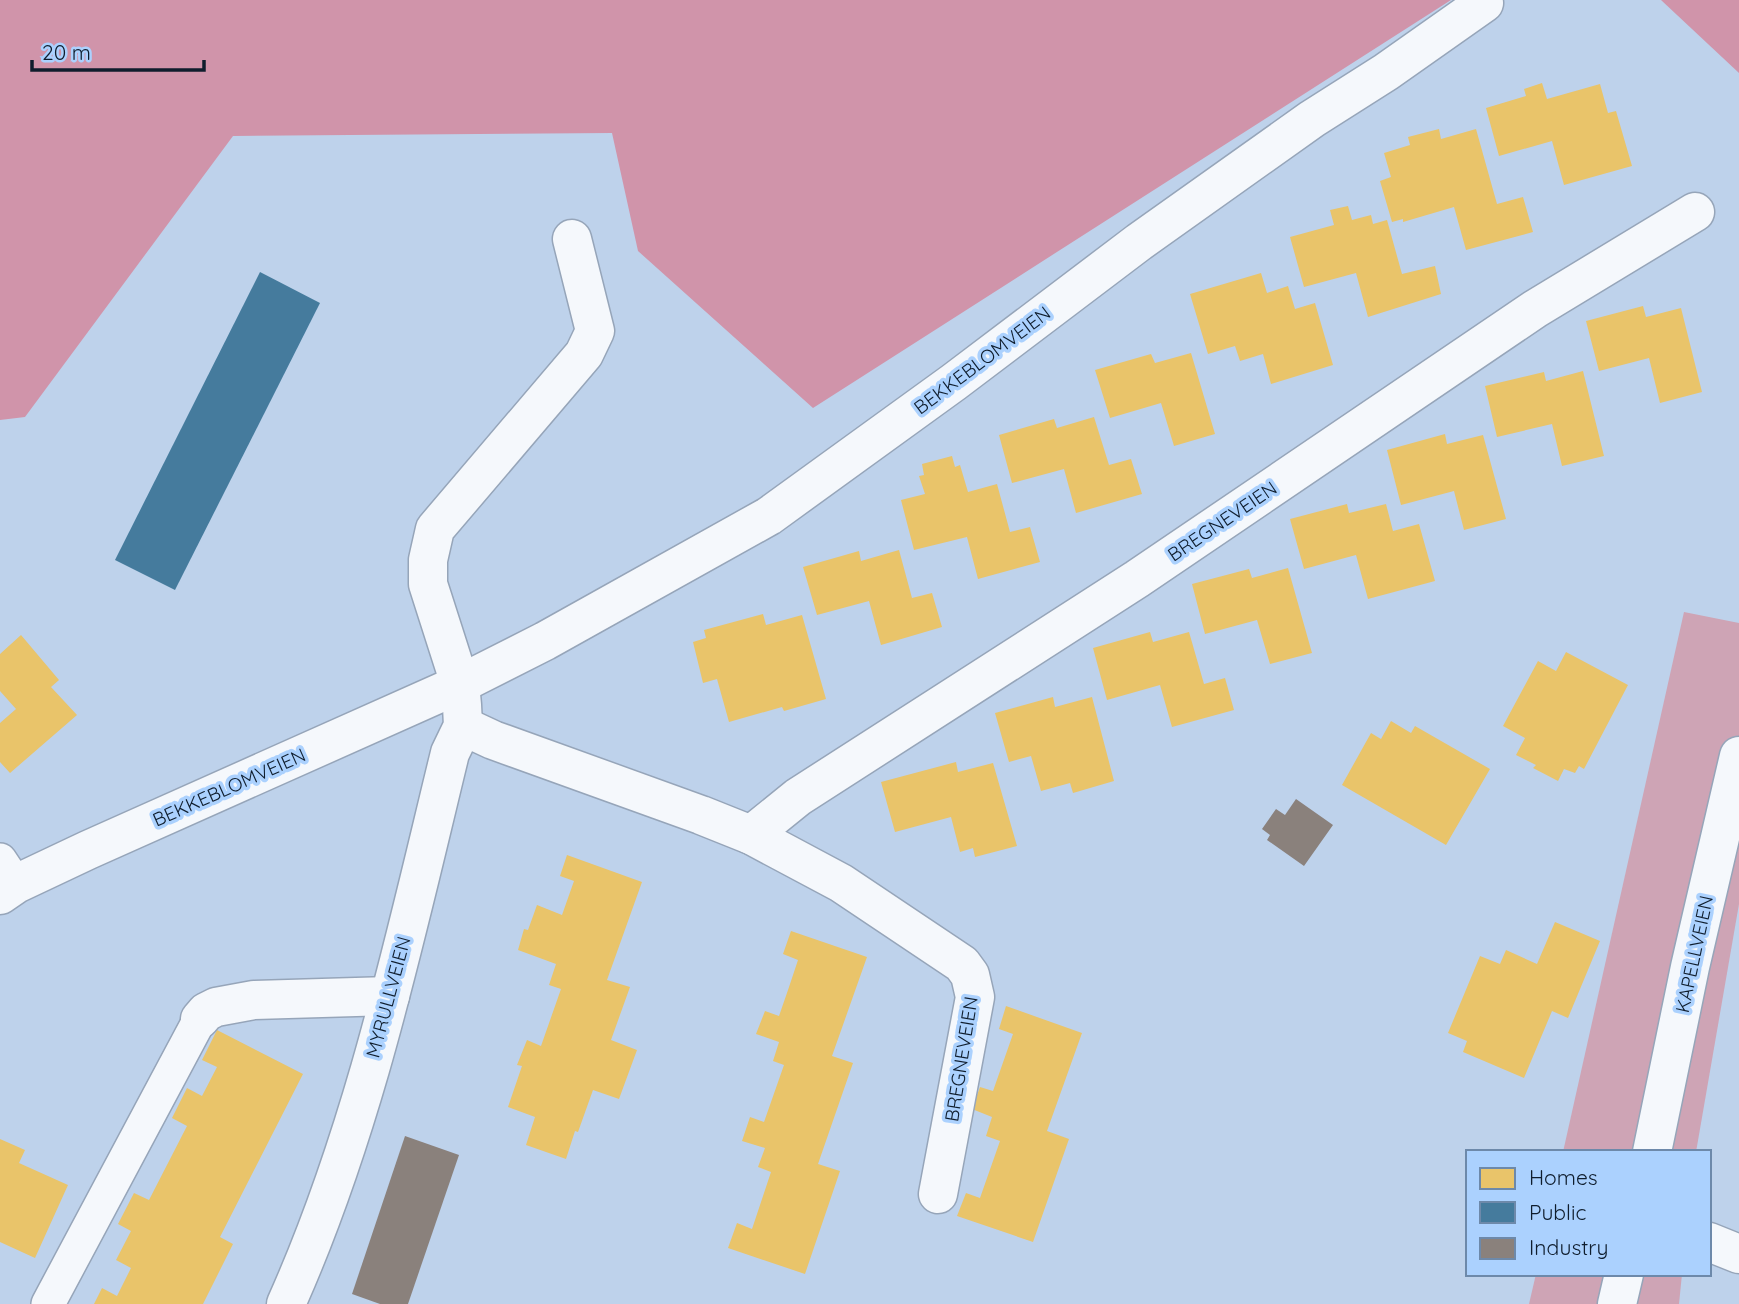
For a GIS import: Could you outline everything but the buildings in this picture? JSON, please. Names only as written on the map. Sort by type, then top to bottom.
[{"type":"street","name":"BEKKEBLOMVEIEN","points":[[5,880],[100,844],[460,684],[545,641],[769,516],[954,382],[1139,242],[1312,119],[1386,72],[1484,3]]},
{"type":"street","name":"BREGNEVEIEN","points":[[751,835],[798,797],[1137,579],[1535,309],[1695,212]]},
{"type":"street","points":[[460,684],[428,584],[428,560],[435,529],[584,354],[596,331],[572,239]]},
{"type":"street","name":"MYRULLVEIEN","points":[[286,1304],[300,1274],[352,1128],[390,996],[450,752],[463,726],[460,684]]},
{"type":"street","name":"BREGNEVEIEN","points":[[463,726],[493,740],[751,835],[841,883],[962,964],[970,975],[975,997],[938,1194]]},
{"type":"street","name":"KAPELLVEIEN","points":[[1652,1150],[1690,967],[1739,756]]},
{"type":"street","points":[[200,1019],[216,1007],[254,1000],[390,996]]},
{"type":"street","points":[[1711,1243],[1739,1254]]},
{"type":"street","points":[[1617,1304],[1624,1276]]},
{"type":"lane","points":[[47,1304],[200,1019]]},
{"type":"shaded area","points":[[0,0],[1451,0],[813,408],[638,251],[612,133],[233,136],[25,417],[0,420]]},
{"type":"shaded area","points":[[1661,0],[1739,0],[1739,73]]},
{"type":"shaded area","points":[[1684,612],[1739,623],[1739,904],[1696,1150],[1563,1150]]},
{"type":"shaded area","points":[[1536,1276],[1682,1276],[1679,1304],[1529,1304]]}]
